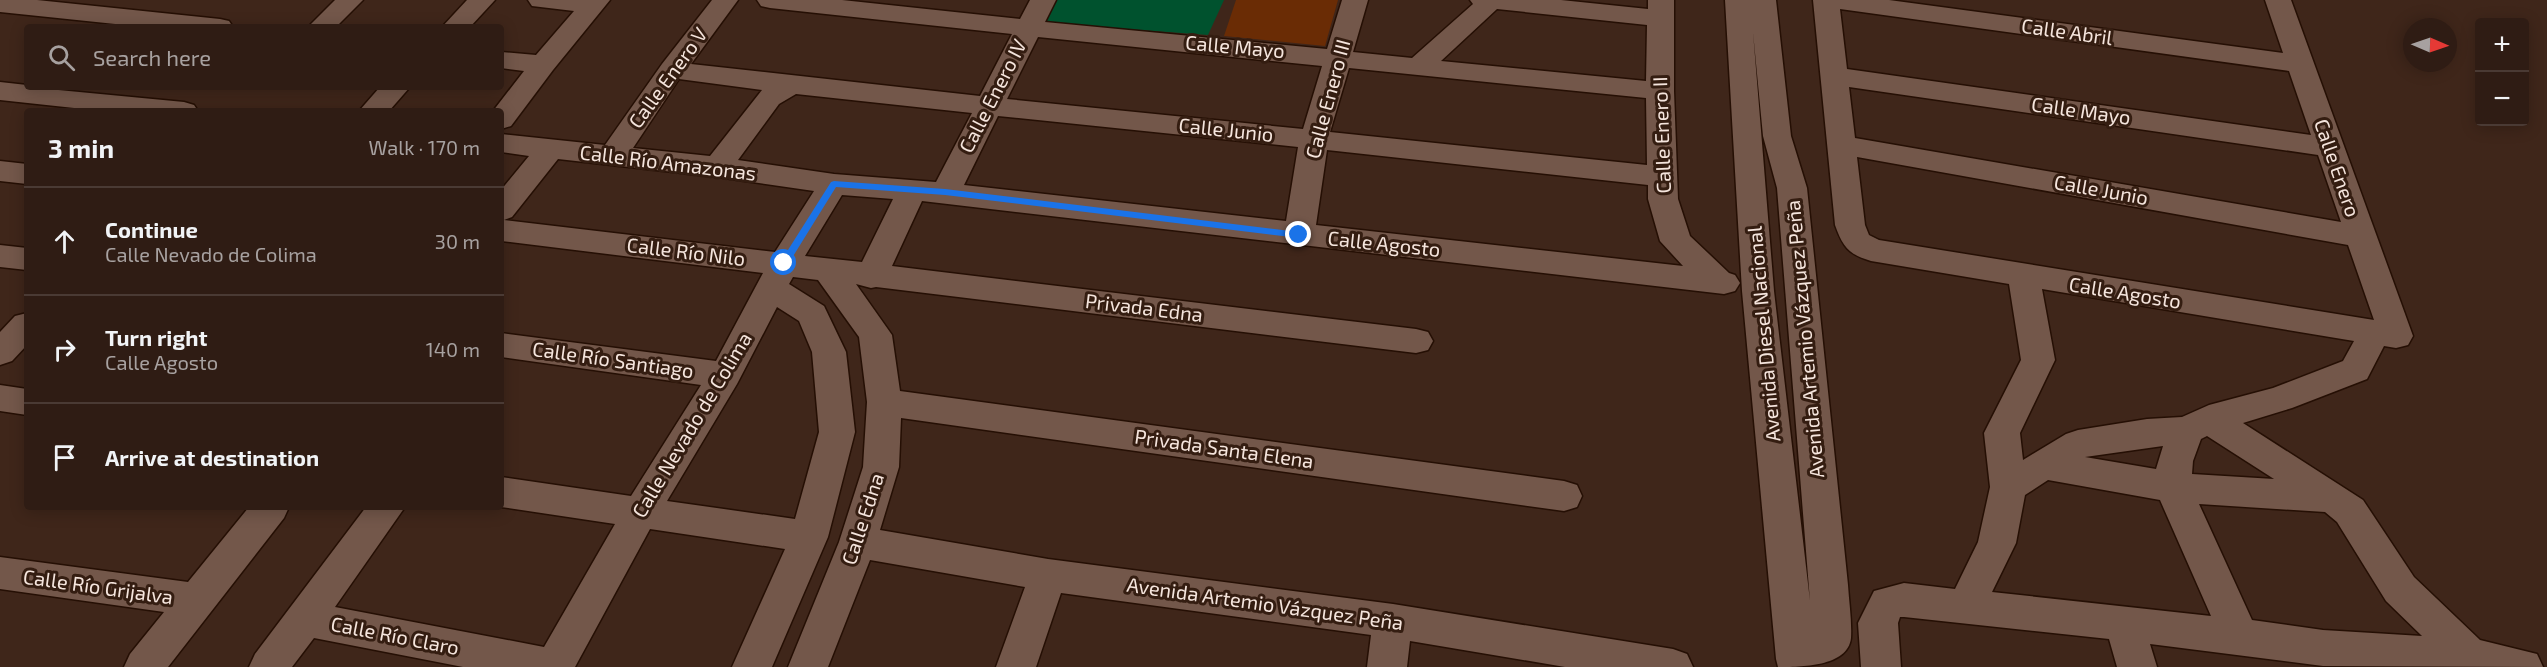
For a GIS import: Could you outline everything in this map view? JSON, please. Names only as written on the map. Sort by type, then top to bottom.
[{"type":"street","points":[[324,24],[350,0]]},
{"type":"street","points":[[457,24],[482,0]]},
{"type":"street","points":[[541,0],[595,3]]},
{"type":"street","name":"Calle Enero V","points":[[612,157],[672,70],[725,0]]},
{"type":"street","name":"Calle Mayo","points":[[770,0],[1660,91]]},
{"type":"street","name":"Calle Enero IV","points":[[945,192],[1042,0]]},
{"type":"street","name":"Calle Enero III","points":[[1299,235],[1314,139],[1355,0]]},
{"type":"street","points":[[1483,0],[1661,9]]},
{"type":"street","name":"Avenida Diesel Nacional","points":[[1738,0],[1758,291],[1797,663]]},
{"type":"street","name":"Avenida Artemio Vázquez Peña","points":[[1763,0],[1777,136],[1792,188],[1831,640],[1797,663]]},
{"type":"street","points":[[1826,0],[1842,145]]},
{"type":"street","name":"Calle Abril","points":[[1831,0],[2302,64]]},
{"type":"street","name":"Calle Enero","points":[[2278,0],[2360,236],[2386,335]]},
{"type":"street","points":[[1419,66],[1491,1]]},
{"type":"street","points":[[504,116],[543,64],[595,3]]},
{"type":"street","points":[[0,4],[63,6],[189,24]]},
{"type":"street","name":"Calle Enero II","points":[[1661,9],[1660,91],[1663,199],[1676,241],[1719,282]]},
{"type":"street","points":[[504,60],[543,64]]},
{"type":"street","name":"Calle Junio","points":[[672,70],[791,85],[1661,176]]},
{"type":"street","name":"Calle Mayo","points":[[1833,76],[2329,147]]},
{"type":"street","points":[[718,166],[769,98],[791,85]]},
{"type":"street","points":[[376,108],[393,90]]},
{"type":"street","points":[[0,91],[74,93],[166,108]]},
{"type":"street","name":"Calle Río Amazonas","points":[[504,143],[612,157],[718,166],[834,184]]},
{"type":"street","name":"Calle Junio","points":[[1842,145],[2360,236]]},
{"type":"street","name":"Calle Agosto","points":[[1842,145],[1850,225],[1856,242],[1871,250],[2386,335]]},
{"type":"street","points":[[504,206],[550,149]]},
{"type":"street","points":[[0,171],[24,174]]},
{"type":"street","name":"Calle Agosto","points":[[834,184],[945,192],[1299,235],[1719,282]]},
{"type":"street","name":"Calle Nevado de Colima","points":[[554,667],[641,511],[725,375],[777,276],[834,184]]},
{"type":"street","points":[[871,277],[912,190]]},
{"type":"street","name":"Calle Río Nilo","points":[[504,230],[777,276],[829,271],[871,277]]},
{"type":"street","points":[[0,256],[24,260]]},
{"type":"street","name":"Calle Edna","points":[[808,667],[858,542],[881,467],[884,402],[875,335],[829,271]]},
{"type":"street","points":[[752,667],[809,537],[837,432],[829,352],[812,314],[777,276]]},
{"type":"street","name":"Privada Edna","points":[[871,277],[933,282],[1416,341]]},
{"type":"street","points":[[1965,607],[1997,543],[2008,487],[2002,433],[2038,360],[2024,277]]},
{"type":"street","points":[[1719,282],[1758,291],[1801,295]]},
{"type":"street","points":[[0,352],[24,328]]},
{"type":"street","points":[[2008,487],[2078,444],[2198,425],[2280,399],[2355,370],[2386,335]]},
{"type":"street","name":"Calle Río Santiago","points":[[504,348],[725,375]]},
{"type":"street","points":[[0,398],[24,402]]},
{"type":"street","name":"Privada Santa Elena","points":[[884,402],[1564,496]]},
{"type":"street","points":[[2198,425],[2175,461],[2173,487],[2240,636]]},
{"type":"street","points":[[2198,425],[2333,498],[2350,511],[2400,589],[2469,656]]},
{"type":"street","points":[[2044,465],[2173,487],[2333,498]]},
{"type":"street","points":[[504,492],[809,537]]},
{"type":"street","points":[[144,667],[269,510]]},
{"type":"street","points":[[269,667],[306,620],[385,510]]},
{"type":"street","name":"Avenida Artemio Vázquez Peña","points":[[858,542],[1048,575],[1393,621],[1673,667]]},
{"type":"street","name":"Calle Río Grijalva","points":[[0,573],[195,600]]},
{"type":"street","points":[[1016,667],[1048,575]]},
{"type":"street","points":[[1881,667],[1878,623],[1888,603],[1904,600],[2240,636],[2327,657],[2469,656],[2523,667]]},
{"type":"street","name":"Calle Río Claro","points":[[306,620],[554,667]]},
{"type":"street","points":[[1387,667],[1393,621]]},
{"type":"street","points":[[2124,625],[2137,667]]},
{"type":"green space","points":[[1055,0],[1224,0],[1208,35],[1046,23]]},
{"type":"building","points":[[1236,0],[1338,0],[1325,46],[1224,36]]},
{"type":"route","points":[[784,263],[834,184],[945,192],[1299,235]]}]
